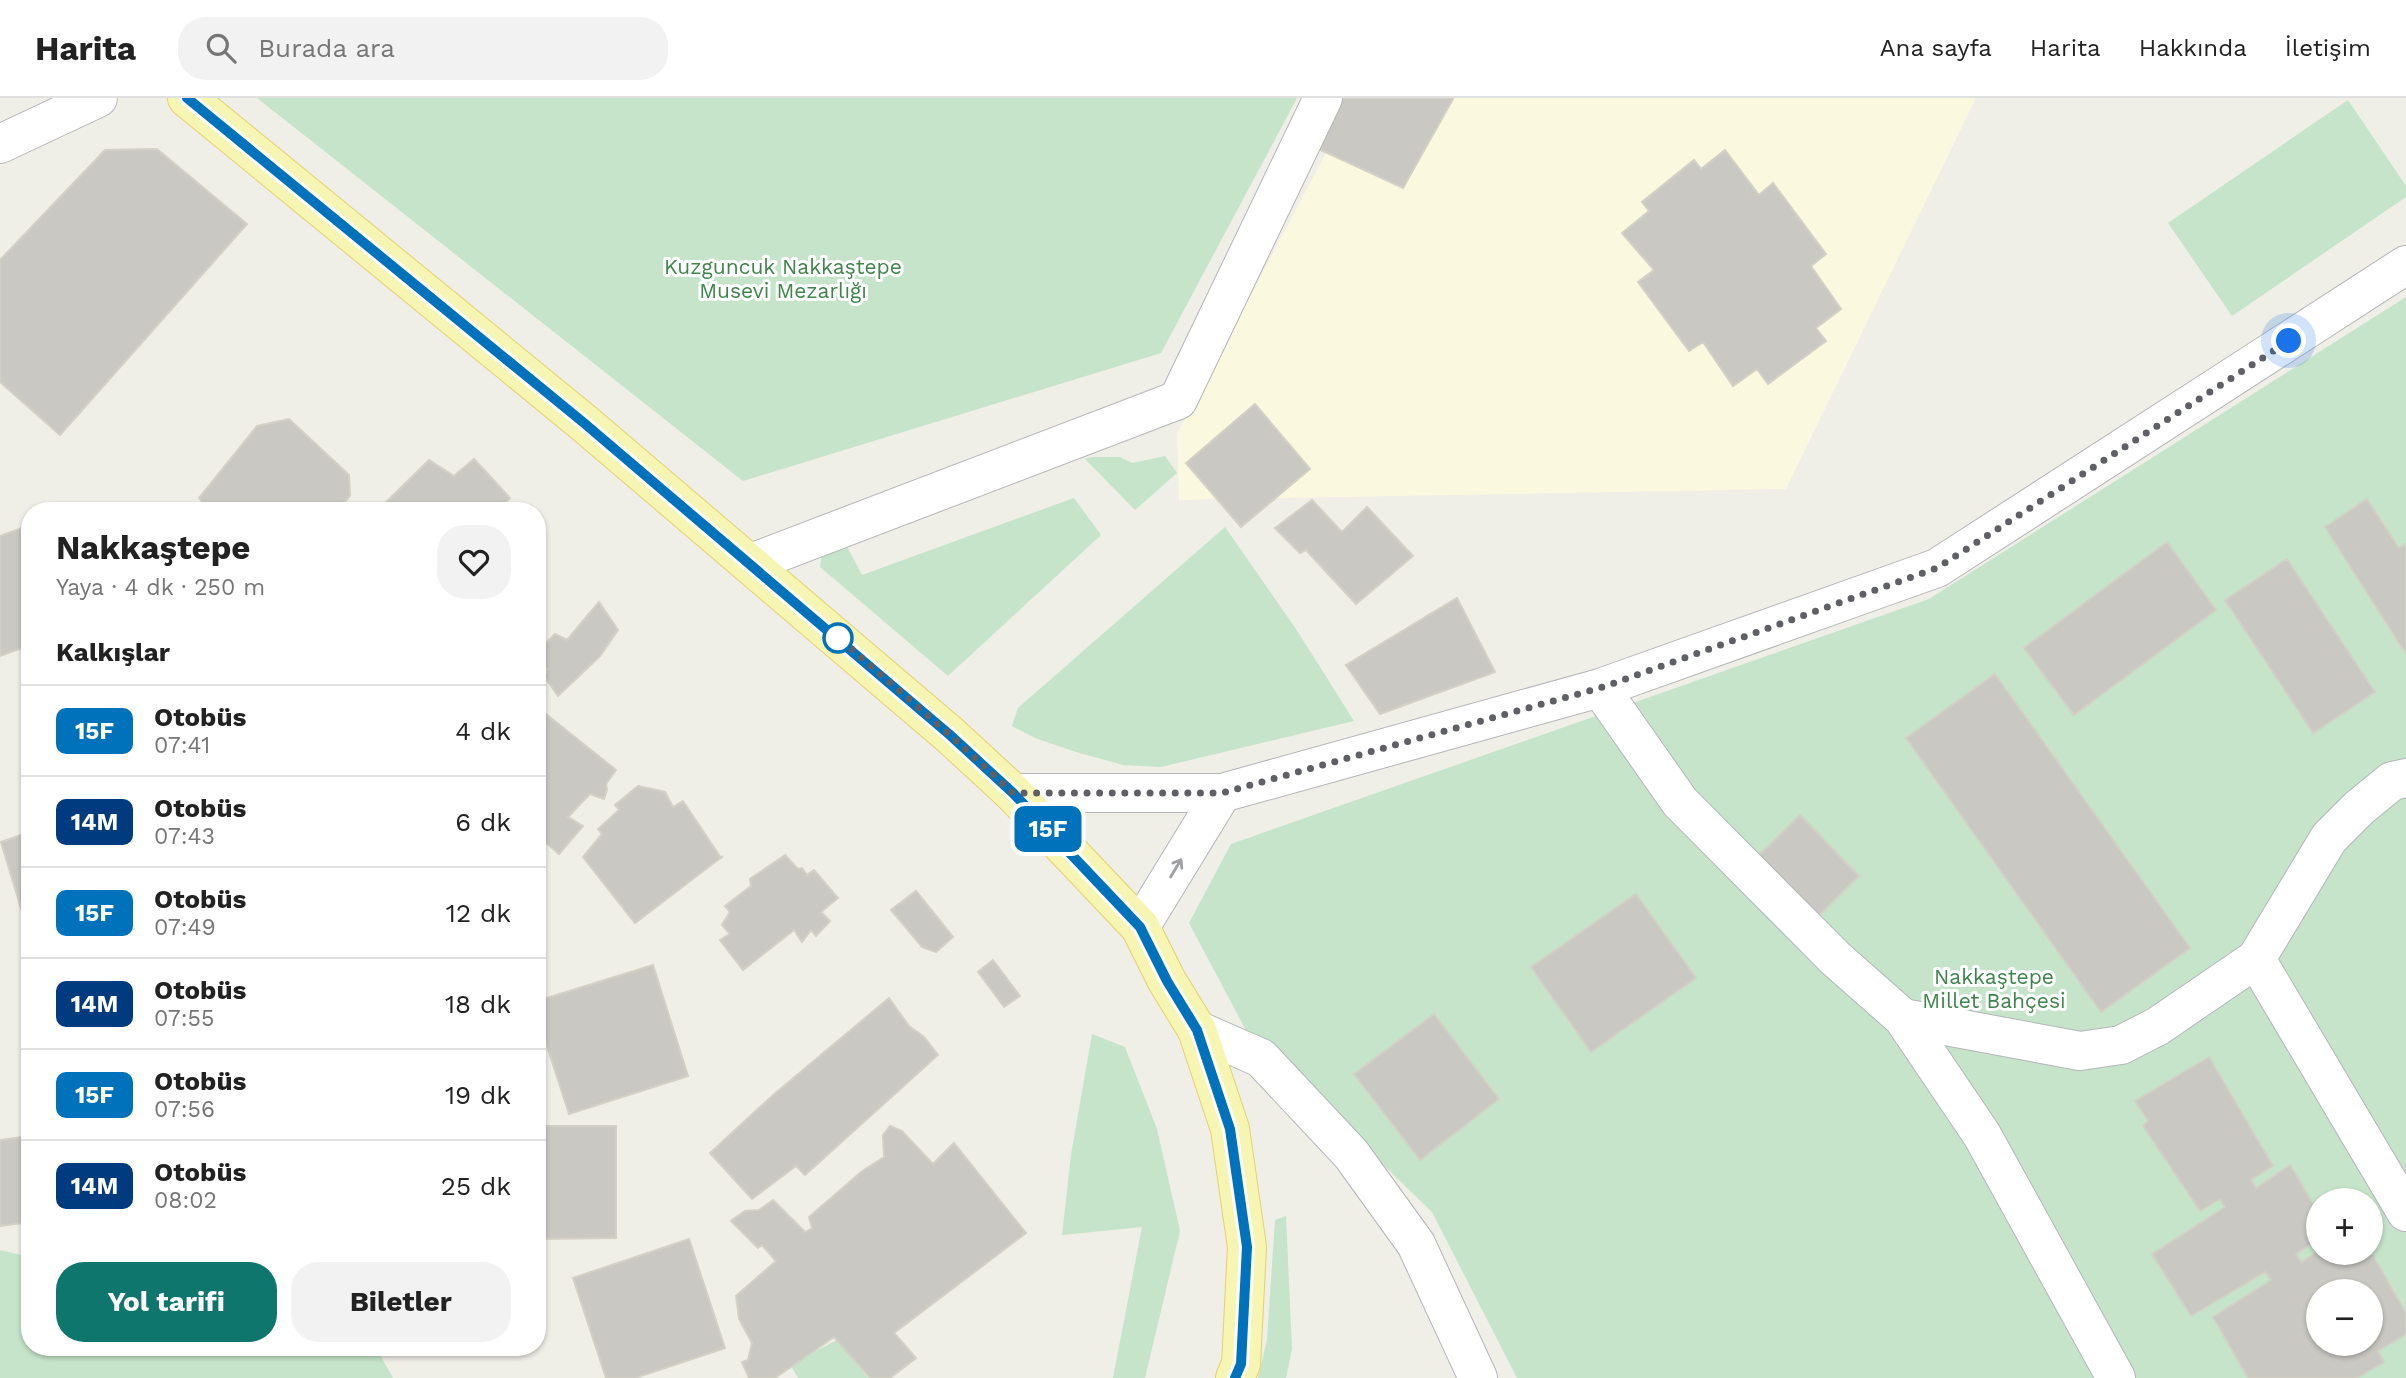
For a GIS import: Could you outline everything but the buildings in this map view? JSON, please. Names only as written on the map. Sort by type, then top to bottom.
[{"type":"main road","points":[[187,98],[584,423],[950,735],[1013,793],[1140,927],[1167,981],[1197,1030],[1230,1129],[1247,1247],[1241,1364],[1236,1378]]},
{"type":"street","points":[[0,144],[98,98]]},
{"type":"street","points":[[751,563],[1178,400],[1323,98]]},
{"type":"street","points":[[1013,793],[1222,793],[1600,688],[1937,568],[2406,265]]},
{"type":"street","points":[[1600,688],[1679,802],[1835,958],[1903,1018],[1982,1135],[2116,1378]]},
{"type":"street","points":[[1903,1018],[2080,1051],[2121,1045],[2158,1026],[2256,959],[2329,838],[2359,808],[2392,781],[2406,778]]},
{"type":"street","points":[[1140,927],[1222,793]]},
{"type":"street","points":[[2256,959],[2406,1212]]},
{"type":"street","points":[[1197,1030],[1261,1058],[1351,1154],[1416,1244],[1478,1378]]},
{"type":"shaded area","points":[[1355,98],[1976,98],[1786,489],[1179,500],[1177,434]]},
{"type":"green space","name":"Kuzguncuk Nakkaştepe Musevi Mezarlığı","points":[[257,98],[1297,98],[1161,353],[743,481]]},
{"type":"green space","points":[[2348,100],[2406,186],[2406,197],[2232,316],[2168,223]]},
{"type":"green space","name":"Nakkaştepe Millet Bahçesi","points":[[2406,297],[2406,1378],[1517,1378],[1432,1212],[1248,1034],[1189,923],[1231,844],[1929,599]]},
{"type":"green space","points":[[1165,456],[1177,473],[1135,510],[1085,459],[1120,457],[1132,463]]},
{"type":"green space","points":[[1074,498],[1101,535],[948,676],[820,567],[823,547],[843,539],[862,575]]},
{"type":"green space","points":[[1225,527],[1296,629],[1354,721],[1161,767],[1123,765],[1035,738],[1012,726],[1018,708]]},
{"type":"green space","points":[[1092,1034],[1125,1047],[1157,1129],[1180,1231],[1145,1378],[1113,1378],[1142,1227],[1062,1235],[1071,1155]]},
{"type":"green space","points":[[1286,1216],[1292,1349],[1286,1378],[1258,1378],[1267,1340],[1275,1220]]},
{"type":"green space","points":[[0,1250],[21,1255],[21,1356],[381,1356],[393,1378],[0,1378]]},
{"type":"green space","points":[[837,1340],[868,1378],[798,1378],[790,1364]]},
{"type":"bus line","name":"15F","points":[[187,98],[584,423],[950,735],[1013,793],[1140,927],[1167,981],[1197,1030],[1230,1129],[1247,1247],[1241,1364],[1235,1378]]},
{"type":"route","points":[[838,638],[831,631],[1013,793],[1222,793],[1600,688],[1937,568],[2289,341]]}]
